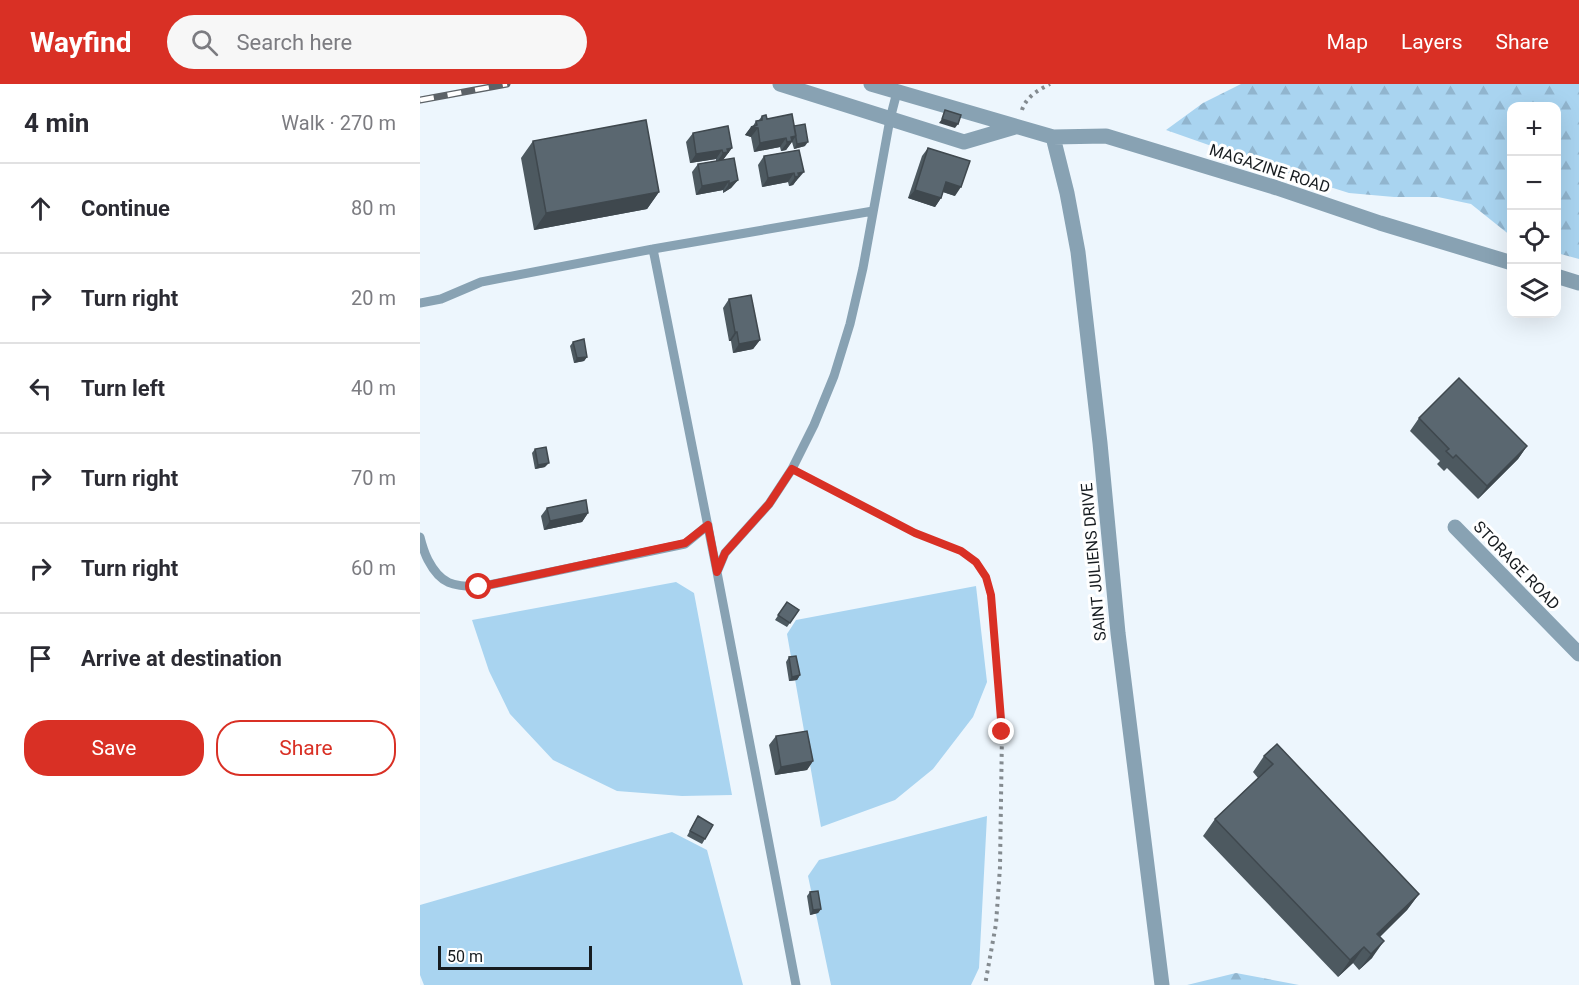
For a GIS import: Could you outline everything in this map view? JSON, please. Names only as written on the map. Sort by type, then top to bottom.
[{"type":"street","points":[[780,84],[964,142],[1015,127]]},
{"type":"street","name":"MAGAZINE ROAD","points":[[871,84],[1053,137],[1106,136],[1277,188],[1380,224],[1507,262]]},
{"type":"street","name":"SAINT JULIENS DRIVE","points":[[1053,137],[1078,252],[1101,443],[1118,633],[1162,985]]},
{"type":"street","points":[[1561,277],[1579,283]]},
{"type":"street","name":"STORAGE ROAD","points":[[1455,527],[1579,654]]},
{"type":"lane","points":[[717,572],[725,553],[769,504],[792,469],[814,425],[834,376],[850,324],[897,92]]},
{"type":"lane","points":[[420,303],[441,299],[481,282],[653,249],[873,211]]},
{"type":"lane","points":[[653,249],[796,985]]},
{"type":"lane","points":[[420,537],[434,571],[442,580],[453,584],[479,587],[685,543],[708,525]]},
{"type":"path","points":[[1015,127],[1025,101],[1050,84]]},
{"type":"path","points":[[792,469],[915,533],[961,551],[976,562],[986,577],[994,624],[1002,732],[1000,867],[996,924],[985,985]]},
{"type":"green space","points":[[1241,84],[1579,84],[1579,259],[1561,254],[1561,102],[1507,102],[1507,233],[1471,204],[1438,197],[1394,197],[1349,193],[1166,130],[1203,103]]},
{"type":"green space","points":[[676,582],[694,593],[732,795],[682,796],[617,791],[553,760],[510,714],[489,671],[472,620]]},
{"type":"green space","points":[[976,586],[987,682],[973,717],[933,769],[895,800],[821,827],[787,634],[796,620]]},
{"type":"green space","points":[[987,816],[979,968],[971,985],[831,985],[808,876],[819,860]]},
{"type":"green space","points":[[672,832],[707,850],[743,985],[424,985],[420,975],[420,905]]},
{"type":"green space","points":[[1236,973],[1299,985],[1187,985]]},
{"type":"building","points":[[945,110],[961,115],[958,124],[942,119]]},
{"type":"building","points":[[792,114],[796,136],[791,137],[792,141],[787,142],[786,138],[760,143],[758,128],[751,127],[757,125],[756,121],[762,120],[762,116],[766,115],[767,119]]},
{"type":"building","points":[[646,120],[659,192],[546,213],[533,141]]},
{"type":"building","points":[[805,124],[808,142],[797,144],[794,126]]},
{"type":"building","points":[[728,126],[732,148],[727,149],[728,152],[723,153],[722,150],[696,154],[693,133]]},
{"type":"building","points":[[928,148],[970,161],[961,187],[946,182],[941,198],[915,190]]},
{"type":"building","points":[[799,150],[804,172],[798,173],[799,176],[795,177],[794,173],[768,178],[764,156]]},
{"type":"building","points":[[734,158],[738,180],[729,184],[729,181],[702,186],[698,164]]},
{"type":"building","points":[[751,295],[760,340],[739,344],[729,299]]},
{"type":"building","points":[[584,339],[587,357],[577,358],[573,342]]},
{"type":"building","points":[[1459,378],[1527,446],[1487,486],[1456,455],[1453,458],[1446,451],[1449,449],[1419,418]]},
{"type":"building","points":[[546,447],[549,463],[538,465],[535,449]]},
{"type":"building","points":[[586,500],[588,513],[550,521],[547,508]]},
{"type":"building","points":[[787,602],[799,610],[790,623],[778,615]]},
{"type":"building","points":[[796,656],[800,675],[792,677],[789,657]]},
{"type":"building","points":[[807,731],[813,761],[781,767],[776,736]]},
{"type":"building","points":[[1277,744],[1419,894],[1377,934],[1384,941],[1371,954],[1364,947],[1350,960],[1215,819],[1273,764],[1264,756]]},
{"type":"building","points":[[698,816],[713,825],[705,839],[690,831]]},
{"type":"building","points":[[818,891],[821,909],[813,910],[810,892]]},
{"type":"railway","points":[[420,100],[507,84]]},
{"type":"route","points":[[479,587],[685,543],[708,525],[717,572],[725,553],[769,504],[792,469],[915,533],[961,551],[976,562],[986,577],[991,595],[1002,732]]}]
